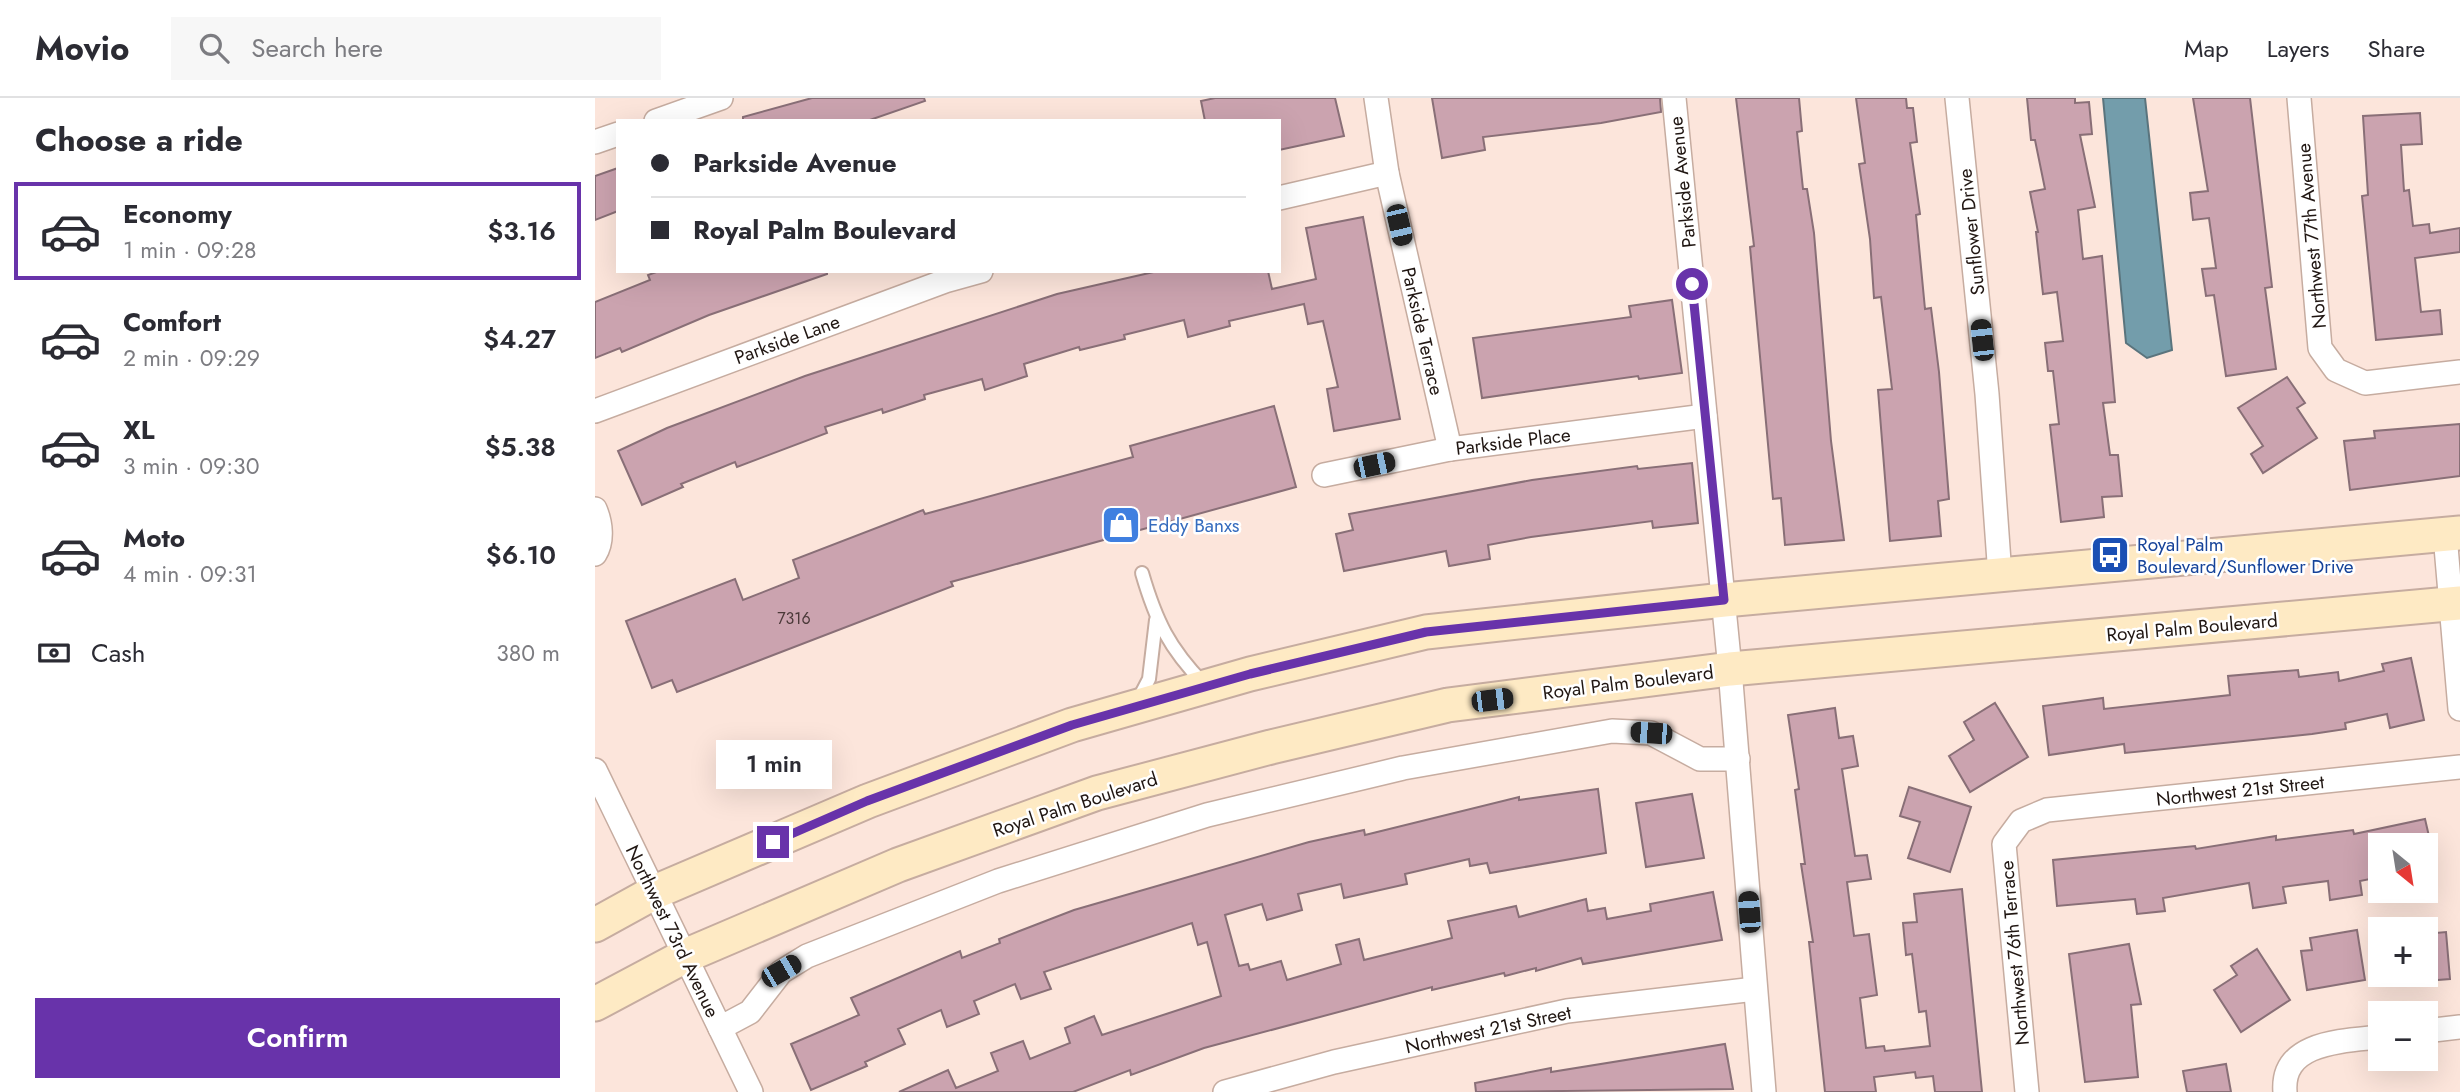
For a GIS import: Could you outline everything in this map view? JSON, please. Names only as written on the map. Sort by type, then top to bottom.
[{"type":"main road","points":[[595,925],[655,892],[867,801],[1072,725],[1207,686],[1426,632],[1724,600],[2453,534]]},
{"type":"main road","name":"Royal Palm Boulevard","points":[[595,1004],[685,956],[898,864],[1097,793],[1271,747],[1448,705],[1730,669],[2455,604]]},
{"type":"street","points":[[662,119],[721,98]]},
{"type":"street","points":[[1281,198],[1387,173],[1376,98]]},
{"type":"street","name":"Parkside Avenue","points":[[1674,98],[1724,600],[1765,1092]]},
{"type":"street","name":"Sunflower Drive","points":[[1957,98],[1987,394],[2000,576]]},
{"type":"street","name":"Northwest 77th Avenue","points":[[2299,98],[2321,348],[2336,370],[2365,383],[2460,372]]},
{"type":"street","points":[[595,142],[616,135]]},
{"type":"street","name":"Parkside Terrace","points":[[1387,173],[1450,449]]},
{"type":"street","name":"Parkside Lane","points":[[595,411],[945,281],[974,273]]},
{"type":"street","name":"Parkside Place","points":[[1324,475],[1450,449],[1705,416]]},
{"type":"street","points":[[595,509],[600,522],[599,549],[595,554]]},
{"type":"street","points":[[2453,534],[2460,709]]},
{"type":"street","points":[[719,1028],[750,1012],[781,971],[807,956],[998,881],[1207,815],[1403,768],[1612,731],[1651,733],[1700,759],[1738,759]]},
{"type":"street","name":"Northwest 21st Street","points":[[2021,821],[2047,810],[2460,767]]},
{"type":"street","name":"Northwest 73rd Avenue","points":[[595,770],[751,1092]]},
{"type":"street","name":"Northwest 76th Terrace","points":[[2021,821],[2004,844],[2027,1092]]},
{"type":"street","name":"Northwest 21st Street","points":[[1225,1092],[1334,1062],[1566,1011],[1755,989]]},
{"type":"street","points":[[2438,1030],[2460,1027]]},
{"type":"street","points":[[2285,1092],[2284,1081],[2296,1058],[2320,1044],[2368,1038]]},
{"type":"lane","points":[[1142,573],[1156,619],[1177,655],[1207,686]]},
{"type":"lane","points":[[1135,706],[1149,679],[1156,619]]},
{"type":"water","points":[[2103,98],[2145,98],[2172,350],[2147,358],[2126,343]]},
{"type":"building","points":[[812,98],[924,98],[925,101],[873,119],[743,117]]},
{"type":"building","points":[[1215,98],[1335,98],[1344,136],[1281,150],[1281,119],[1205,119],[1201,101]]},
{"type":"building","points":[[1432,98],[1660,98],[1661,112],[1601,123],[1483,137],[1485,150],[1442,158]]},
{"type":"building","points":[[1736,98],[1799,98],[1802,131],[1797,132],[1803,189],[1807,189],[1814,233],[1831,441],[1844,540],[1785,545],[1781,498],[1773,499],[1750,247],[1754,246]]},
{"type":"building","points":[[1856,98],[1906,98],[1907,108],[1913,108],[1917,142],[1910,143],[1920,214],[1916,215],[1925,309],[1931,308],[1939,372],[1949,499],[1938,501],[1941,536],[1890,541],[1878,390],[1892,389],[1881,297],[1874,298],[1870,239],[1859,164],[1865,163]]},
{"type":"building","points":[[2027,98],[2075,98],[2075,103],[2089,102],[2092,134],[2080,135],[2095,207],[2078,210],[2083,259],[2102,256],[2115,402],[2103,403],[2110,455],[2118,455],[2122,496],[2102,497],[2104,517],[2061,522],[2050,425],[2059,424],[2053,371],[2048,371],[2045,343],[2063,341],[2057,292],[2043,294],[2038,232],[2030,192],[2045,189],[2035,140],[2031,140]]},
{"type":"building","points":[[2193,98],[2250,98],[2272,287],[2265,288],[2276,369],[2226,376],[2214,295],[2206,296],[2202,269],[2216,268],[2209,218],[2193,220],[2190,193],[2208,191]]},
{"type":"building","points":[[2420,113],[2422,144],[2401,145],[2404,191],[2409,190],[2413,226],[2429,224],[2430,233],[2460,228],[2460,252],[2415,258],[2421,312],[2440,310],[2442,334],[2376,340],[2362,196],[2368,195],[2363,116]]},
{"type":"building","points":[[616,169],[616,212],[595,220],[595,176]]},
{"type":"building","points":[[1363,217],[1400,419],[1334,431],[1327,389],[1338,387],[1323,321],[1308,324],[1304,304],[1229,321],[1230,326],[1188,337],[1184,320],[1124,335],[1125,339],[1080,350],[1079,347],[1024,364],[1027,376],[985,390],[982,379],[924,395],[925,399],[883,413],[882,409],[825,427],[827,433],[737,467],[735,462],[681,484],[683,487],[642,505],[618,451],[667,428],[805,376],[1057,294],[1149,273],[1268,273],[1272,289],[1316,279],[1306,228]]},
{"type":"building","points":[[827,273],[709,315],[622,352],[620,348],[595,358],[595,302],[650,280],[648,275]]},
{"type":"building","points":[[1672,300],[1682,373],[1639,379],[1638,376],[1482,398],[1473,338],[1631,317],[1629,306]]},
{"type":"building","points":[[2287,377],[2305,403],[2297,408],[2317,438],[2263,473],[2251,454],[2263,446],[2238,408]]},
{"type":"building","points":[[1274,406],[1296,487],[951,582],[953,586],[677,692],[672,680],[652,688],[626,621],[735,579],[743,600],[799,578],[793,560],[923,510],[925,514],[1133,457],[1130,446]]},
{"type":"building","points":[[2460,424],[2460,476],[2350,490],[2344,441],[2375,438],[2374,431]]},
{"type":"building","points":[[1692,463],[1698,523],[1653,528],[1652,521],[1531,537],[1488,545],[1490,559],[1449,566],[1446,551],[1344,571],[1336,534],[1353,530],[1349,514],[1532,480],[1637,466],[1638,469]]},
{"type":"building","points":[[2411,658],[2424,720],[2390,728],[2387,714],[2345,723],[2346,729],[2312,734],[2125,753],[2124,744],[2049,755],[2043,706],[2103,698],[2104,709],[2230,695],[2228,676],[2298,670],[2299,677],[2338,672],[2339,681],[2384,671],[2382,664]]},
{"type":"building","points":[[1995,703],[2028,757],[1970,792],[1949,756],[1974,740],[1964,722]]},
{"type":"building","points":[[1835,708],[1839,738],[1853,736],[1858,766],[1842,769],[1855,856],[1867,855],[1871,879],[1847,882],[1854,936],[1869,934],[1877,995],[1860,998],[1866,1048],[1884,1046],[1885,1051],[1930,1046],[1926,1011],[1919,1012],[1912,954],[1906,955],[1903,923],[1917,922],[1914,894],[1962,889],[1982,1092],[1935,1092],[1933,1076],[1916,1078],[1915,1072],[1874,1077],[1876,1092],[1825,1092],[1809,942],[1813,942],[1801,864],[1805,864],[1795,790],[1799,789],[1788,715]]},
{"type":"building","points":[[1909,787],[1971,807],[1950,872],[1908,858],[1920,822],[1900,816]]},
{"type":"building","points":[[1598,789],[1606,853],[1490,873],[1487,863],[1470,866],[1469,859],[1405,874],[1407,884],[1344,898],[1341,884],[1298,894],[1302,910],[1267,920],[1262,904],[1225,915],[1239,966],[1248,964],[1250,970],[1281,961],[1287,980],[1341,964],[1336,945],[1359,939],[1364,960],[1452,938],[1448,921],[1516,906],[1519,917],[1586,899],[1588,911],[1605,908],[1607,919],[1651,911],[1650,904],[1713,892],[1722,940],[1583,964],[1581,958],[1536,971],[1536,968],[1505,976],[1504,973],[1432,990],[1432,987],[1204,1048],[1131,1075],[1130,1070],[1073,1092],[899,1092],[948,1070],[956,1088],[998,1071],[991,1053],[1023,1041],[1030,1059],[1070,1043],[1065,1028],[1094,1016],[1102,1035],[1221,996],[1207,942],[1198,945],[1192,923],[1044,972],[1051,989],[1021,999],[1015,984],[974,1001],[979,1014],[947,1027],[941,1010],[898,1029],[905,1044],[865,1062],[867,1066],[811,1090],[791,1044],[859,1015],[851,998],[960,951],[962,958],[1000,943],[999,939],[1074,910],[1309,842],[1364,830],[1365,835],[1519,797],[1519,800]]},
{"type":"building","points":[[1692,794],[1704,858],[1646,867],[1636,803]]},
{"type":"building","points":[[2425,819],[2428,833],[2368,833],[2368,879],[2360,881],[2362,895],[2330,900],[2328,881],[2283,887],[2286,903],[2253,908],[2249,883],[2163,898],[2165,911],[2137,914],[2135,899],[2057,906],[2053,860],[2195,846],[2196,849],[2276,836],[2276,840],[2353,830],[2354,834]]},
{"type":"building","points":[[2357,930],[2365,980],[2307,990],[2301,951],[2312,950],[2310,938]]},
{"type":"building","points":[[2446,932],[2450,979],[2438,980],[2438,933]]},
{"type":"building","points":[[2129,944],[2141,1004],[2131,1005],[2138,1077],[2085,1082],[2069,954]]},
{"type":"building","points":[[2257,949],[2290,1000],[2241,1032],[2214,990],[2237,975],[2231,966]]},
{"type":"building","points":[[1725,1044],[1733,1089],[1476,1092],[1475,1083],[1551,1068],[1551,1072]]},
{"type":"building","points":[[2226,1064],[2231,1092],[2187,1092],[2183,1071]]},
{"type":"place","name":"Eddy Banxs","points":[[1121,525]]},
{"type":"place","name":"Royal Palm Boulevard/Sunflower Drive","points":[[2110,555]]},
{"type":"route","points":[[773,842],[867,801],[1072,725],[1250,674],[1426,632],[1724,600],[1692,284]]}]
